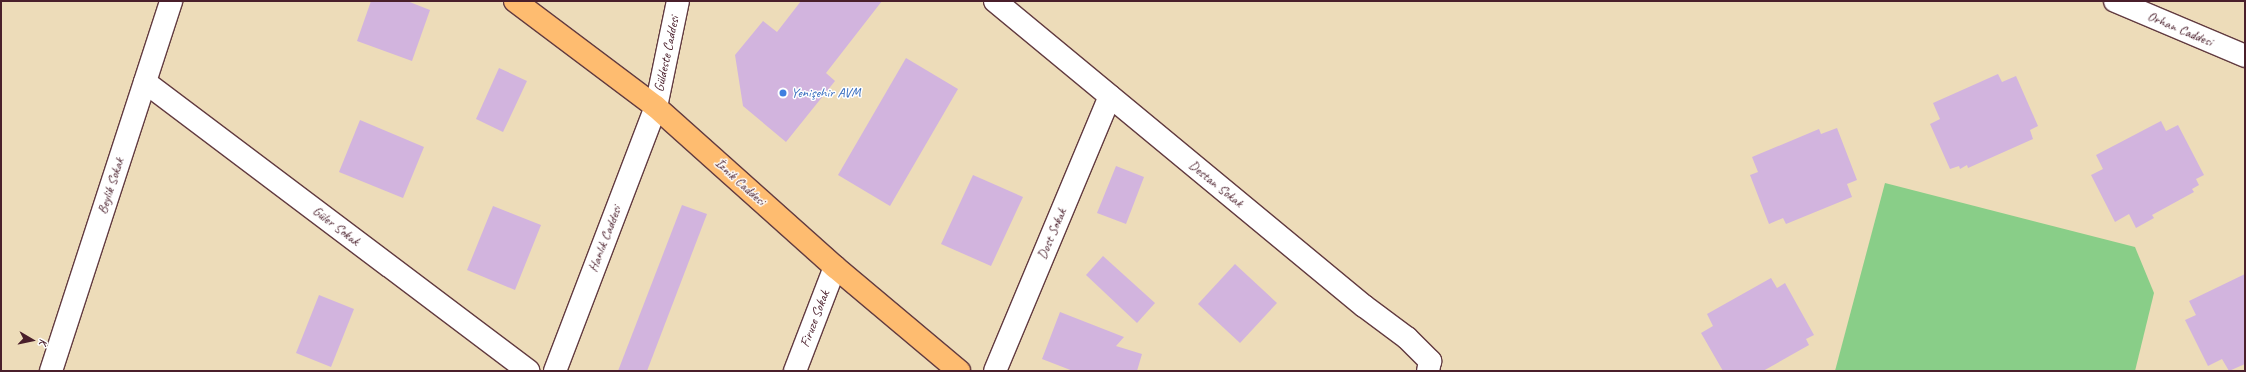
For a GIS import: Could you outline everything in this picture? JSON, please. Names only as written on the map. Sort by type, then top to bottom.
[{"type":"main road","name":"İznik Caddesi","points":[[515,1],[656,107],[835,267],[959,371]]},
{"type":"street","name":"Beylik Sokak","points":[[51,371],[171,1]]},
{"type":"street","name":"Güldeste Caddesi","points":[[656,107],[678,1]]},
{"type":"street","name":"Destan Sokak","points":[[995,1],[1364,306],[1407,338],[1430,361],[1428,371]]},
{"type":"street","name":"Orhan Caddesi","points":[[2115,1],[2245,56]]},
{"type":"street","name":"Güler Sokak","points":[[145,82],[528,371]]},
{"type":"street","name":"Dost Sokak","points":[[995,371],[1110,96]]},
{"type":"street","name":"Hanlık Caddesi","points":[[555,371],[656,107]]},
{"type":"street","name":"Firuze Sokak","points":[[795,371],[835,267]]},
{"type":"green space","points":[[1885,183],[2135,247],[2154,293],[2135,371],[1835,371]]},
{"type":"building","points":[[371,1],[407,1],[430,10],[412,61],[357,41]]},
{"type":"building","name":"Yenişehir AVM","points":[[801,1],[882,1],[826,73],[835,81],[786,142],[743,106],[735,55],[763,21],[777,32]]},
{"type":"building","points":[[906,58],[958,89],[890,206],[838,175]]},
{"type":"building","points":[[499,68],[527,81],[503,132],[476,119]]},
{"type":"building","points":[[1998,74],[2002,82],[2016,76],[2038,126],[2030,130],[2033,139],[1968,168],[1967,165],[1960,169],[1959,166],[1950,169],[1930,124],[1940,119],[1933,103]]},
{"type":"building","points":[[360,120],[424,147],[403,198],[339,172]]},
{"type":"building","points":[[2161,121],[2166,131],[2178,125],[2204,175],[2196,179],[2199,185],[2192,189],[2194,192],[2152,215],[2154,218],[2136,228],[2129,214],[2115,222],[2091,175],[2103,169],[2096,155]]},
{"type":"building","points":[[1837,128],[1857,180],[1847,184],[1852,197],[1786,224],[1783,218],[1769,224],[1750,175],[1758,172],[1752,157],[1819,129],[1821,134]]},
{"type":"building","points":[[1116,166],[1144,177],[1126,224],[1097,213]]},
{"type":"building","points":[[973,175],[1023,197],[991,266],[941,244]]},
{"type":"building","points":[[682,205],[707,214],[647,371],[618,371]]},
{"type":"building","points":[[493,206],[541,225],[515,290],[467,270]]},
{"type":"building","points":[[1103,256],[1155,303],[1137,323],[1086,275]]},
{"type":"building","points":[[1235,264],[1277,303],[1240,343],[1198,304]]},
{"type":"building","points":[[2245,274],[2245,364],[2229,371],[2222,359],[2208,366],[2185,320],[2196,315],[2189,301]]},
{"type":"building","points":[[1771,278],[1777,288],[1785,283],[1814,335],[1806,339],[1809,345],[1763,371],[1723,371],[1701,333],[1713,326],[1707,314]]},
{"type":"building","points":[[319,295],[354,309],[331,367],[296,353]]},
{"type":"building","points":[[1060,312],[1124,337],[1116,346],[1142,354],[1137,371],[1073,371],[1042,359]]},
{"type":"place","name":"Yenişehir AVM","points":[[783,93]]}]
